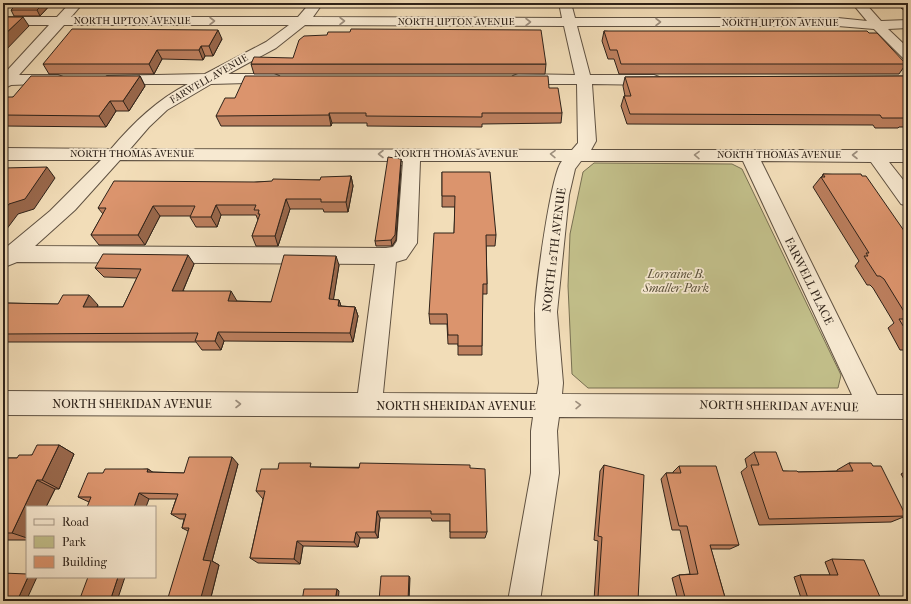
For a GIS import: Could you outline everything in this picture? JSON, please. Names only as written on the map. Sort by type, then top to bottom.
[{"type":"street","points":[[4,81],[77,3]]},
{"type":"street","name":"FARWELL AVENUE","points":[[7,258],[49,224],[102,170],[144,121],[172,99],[275,42],[303,21],[318,3]]},
{"type":"street","points":[[858,3],[908,55]]},
{"type":"street","points":[[870,3],[908,42]]},
{"type":"street","name":"NORTH UPTON AVENUE","points":[[3,21],[303,21],[567,12],[838,22],[878,25],[908,24]]},
{"type":"street","name":"NORTH 12TH AVENUE","points":[[524,601],[533,554],[545,473],[544,431],[552,383],[546,312],[566,167],[586,145],[584,80],[567,12]]},
{"type":"street","points":[[94,80],[286,79]]},
{"type":"street","points":[[506,79],[666,80]]},
{"type":"street","points":[[4,81],[70,80]]},
{"type":"street","name":"NORTH THOMAS AVENUE","points":[[3,154],[115,153],[908,156]]},
{"type":"street","points":[[7,258],[386,256],[399,254],[407,243],[412,154]]},
{"type":"street","name":"FARWELL PLACE","points":[[749,155],[870,407]]},
{"type":"street","points":[[875,155],[908,199]]},
{"type":"street","points":[[369,405],[386,256]]},
{"type":"street","name":"NORTH SHERIDAN AVENUE","points":[[3,403],[908,407]]},
{"type":"green space","name":"Lorraine B. Smaller Park","points":[[594,163],[732,164],[742,169],[841,375],[838,388],[588,388],[572,374],[568,286],[570,234],[583,172]]},
{"type":"building","points":[[18,3],[44,3],[37,10],[11,10]]},
{"type":"building","points":[[3,17],[23,17],[3,36]]},
{"type":"building","points":[[72,29],[218,30],[209,46],[201,46],[199,50],[157,50],[149,64],[43,64]]},
{"type":"building","points":[[351,29],[541,30],[546,64],[251,64],[254,57],[293,58],[299,40],[304,36],[327,35],[328,32],[350,32]]},
{"type":"building","points":[[604,31],[867,31],[869,33],[877,33],[906,64],[621,64],[617,50],[610,50]]},
{"type":"building","points":[[31,76],[140,76],[123,101],[110,101],[99,116],[3,115],[3,103],[8,97],[13,97]]},
{"type":"building","points":[[245,76],[548,76],[549,88],[558,88],[562,113],[482,113],[482,117],[366,116],[366,113],[329,113],[329,115],[216,116],[225,98],[235,98]]},
{"type":"building","points":[[908,76],[908,117],[905,117],[906,118],[882,118],[880,115],[630,114],[624,96],[631,96],[625,77]]},
{"type":"building","points":[[388,157],[401,159],[395,235],[391,240],[375,241]]},
{"type":"building","points":[[47,167],[25,199],[9,204],[3,211],[3,168]]},
{"type":"building","points":[[442,172],[490,172],[496,235],[486,235],[487,284],[483,284],[482,346],[458,346],[458,335],[448,335],[447,314],[429,314],[434,233],[454,233],[455,196],[442,196]]},
{"type":"building","points":[[823,174],[861,174],[862,176],[866,176],[908,235],[908,318],[884,279],[877,276],[864,256],[868,256],[866,253],[869,253],[821,177],[825,177]]},
{"type":"building","points":[[351,176],[346,202],[321,202],[321,199],[286,199],[275,236],[252,236],[260,214],[258,214],[259,210],[254,210],[256,205],[216,205],[211,217],[190,217],[195,206],[153,206],[138,235],[91,235],[106,208],[98,208],[114,181],[257,182],[272,181],[273,179],[320,180],[321,177]]},
{"type":"building","points":[[103,254],[188,255],[172,291],[231,291],[228,301],[271,302],[284,255],[336,256],[329,299],[339,300],[338,306],[355,307],[350,333],[218,332],[215,341],[195,341],[198,333],[3,334],[3,303],[58,304],[63,295],[89,295],[83,307],[123,307],[141,269],[95,268]]},
{"type":"building","points":[[899,319],[908,319],[908,334]]},
{"type":"building","points":[[37,445],[59,445],[42,480],[37,480],[12,533],[3,533],[3,458],[17,458],[19,455],[32,455]]},
{"type":"building","points":[[754,452],[776,452],[783,471],[853,471],[849,463],[871,463],[873,466],[881,466],[906,516],[769,519],[751,465],[759,465]]},
{"type":"building","points":[[189,457],[232,457],[203,560],[211,561],[200,601],[167,601],[189,528],[182,528],[186,514],[171,514],[178,494],[139,493],[134,506],[87,506],[91,497],[78,497],[88,473],[103,473],[105,469],[148,469],[147,472],[184,473]]},
{"type":"building","points":[[279,463],[311,463],[310,467],[359,468],[360,463],[470,465],[470,468],[485,469],[487,532],[450,532],[450,514],[431,514],[431,511],[377,511],[375,532],[356,532],[354,542],[297,541],[294,559],[250,558],[265,491],[256,491],[261,469],[278,469]]},
{"type":"building","points":[[604,465],[644,475],[638,601],[612,601],[598,597],[602,537],[598,536]]},
{"type":"building","points":[[679,466],[716,466],[739,545],[710,545],[726,601],[686,601],[679,575],[698,574],[687,526],[679,526],[666,473],[681,473]]},
{"type":"building","points":[[832,559],[864,560],[880,597],[842,597],[844,601],[809,601],[800,575],[838,575]]},
{"type":"building","points":[[3,573],[26,574],[26,578],[28,578],[17,601],[3,601]]},
{"type":"building","points":[[381,576],[409,576],[408,601],[379,601]]},
{"type":"building","points":[[88,578],[118,578],[110,601],[79,601]]},
{"type":"building","points":[[304,589],[337,589],[335,601],[302,601]]}]
